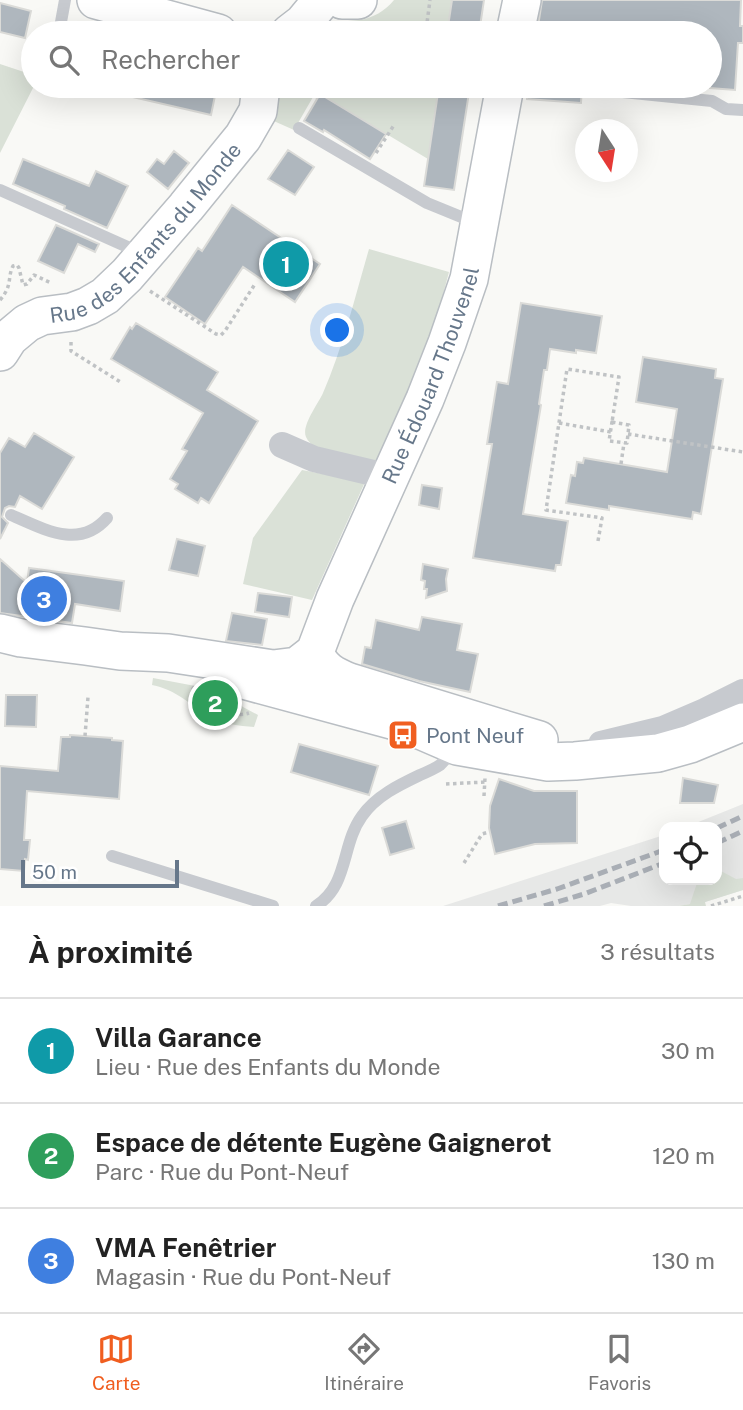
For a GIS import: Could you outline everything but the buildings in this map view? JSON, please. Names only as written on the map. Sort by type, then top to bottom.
[{"type":"street","points":[[96,0],[174,21]]},
{"type":"street","points":[[305,21],[322,0]]},
{"type":"street","points":[[342,0],[358,0]]},
{"type":"street","points":[[518,21],[522,0]]},
{"type":"street","name":"Rue des Enfants du Monde","points":[[0,352],[9,338],[27,323],[42,316],[62,297],[88,306],[105,296],[127,275],[243,137],[258,111],[260,98]]},
{"type":"street","name":"Rue Édouard Thouvenel","points":[[315,652],[335,599],[447,343],[469,279],[504,98]]},
{"type":"street","points":[[282,445],[314,459],[390,477]]},
{"type":"street","points":[[7,638],[120,651],[168,653],[273,669],[297,666],[315,652],[320,664],[340,679],[548,762],[658,753],[681,747],[743,722]]},
{"type":"street","points":[[120,651],[406,724],[465,728],[634,755]]},
{"type":"street","points":[[585,747],[663,729],[743,692]]},
{"type":"lane","points":[[61,21],[65,0]]},
{"type":"lane","points":[[682,98],[712,101],[726,109],[743,110]]},
{"type":"lane","points":[[299,128],[427,203],[480,224]]},
{"type":"lane","points":[[0,190],[145,255]]},
{"type":"lane","points":[[11,515],[60,533],[77,536],[96,529],[107,518]]},
{"type":"lane","points":[[316,906],[335,889],[357,825],[369,807],[388,792],[438,766],[465,728]]},
{"type":"lane","points":[[112,856],[273,906]]},
{"type":"path","points":[[427,21],[430,0]]},
{"type":"path","points":[[367,168],[394,125]]},
{"type":"path","points":[[0,300],[7,292],[13,266],[17,265],[19,268],[23,285],[34,275],[62,297],[71,351],[122,383]]},
{"type":"path","points":[[151,292],[221,335],[255,284]]},
{"type":"path","points":[[598,541],[602,518],[546,510],[567,369],[619,377],[609,441],[624,443]]},
{"type":"path","points":[[612,422],[629,425],[621,464]]},
{"type":"path","points":[[559,423],[611,432]]},
{"type":"path","points":[[628,434],[743,452]]},
{"type":"path","points":[[159,662],[224,711],[239,715],[258,709]]},
{"type":"path","points":[[85,736],[88,696]]},
{"type":"path","points":[[446,784],[485,782]]},
{"type":"path","points":[[464,863],[482,834],[489,832]]},
{"type":"path","points":[[711,906],[743,896]]},
{"type":"shaded area","points":[[394,0],[452,0],[449,21],[343,21],[364,19],[383,10]]},
{"type":"shaded area","points":[[0,64],[21,71],[21,98],[28,98],[0,153]]},
{"type":"shaded area","points":[[268,98],[312,98],[294,130],[267,118]]},
{"type":"shaded area","points":[[327,98],[437,98],[428,159]]},
{"type":"shaded area","points":[[369,249],[449,272],[433,332],[380,464],[318,448],[310,443],[305,432],[337,358]]},
{"type":"shaded area","points":[[302,470],[365,482],[312,600],[243,584],[253,538]]},
{"type":"shaded area","points":[[153,678],[227,692],[243,707],[258,715],[254,727],[210,717],[176,694],[152,685]]},
{"type":"shaded area","points":[[743,804],[743,890],[705,902],[678,906],[631,906],[611,903],[600,906],[443,906],[659,837],[659,885],[722,885],[722,822],[698,822]]},
{"type":"shaded area","points":[[722,872],[736,879],[743,878],[743,890],[705,902],[706,906],[678,906],[690,904],[696,885],[722,885]]},
{"type":"railway","points":[[722,826],[743,816]]},
{"type":"railway","points":[[722,841],[743,831]]},
{"type":"railway","points":[[498,906],[557,889],[659,852]]},
{"type":"railway","points":[[544,906],[584,894],[659,865]]},
{"type":"place","name":"Villa Garance","points":[[286,264]]},
{"type":"place","name":"VMA Fenêtrier","points":[[44,599]]},
{"type":"place","name":"Espace de détente Eugène Gaignerot","points":[[215,703]]},
{"type":"place","name":"Pont Neuf","points":[[403,735]]}]
